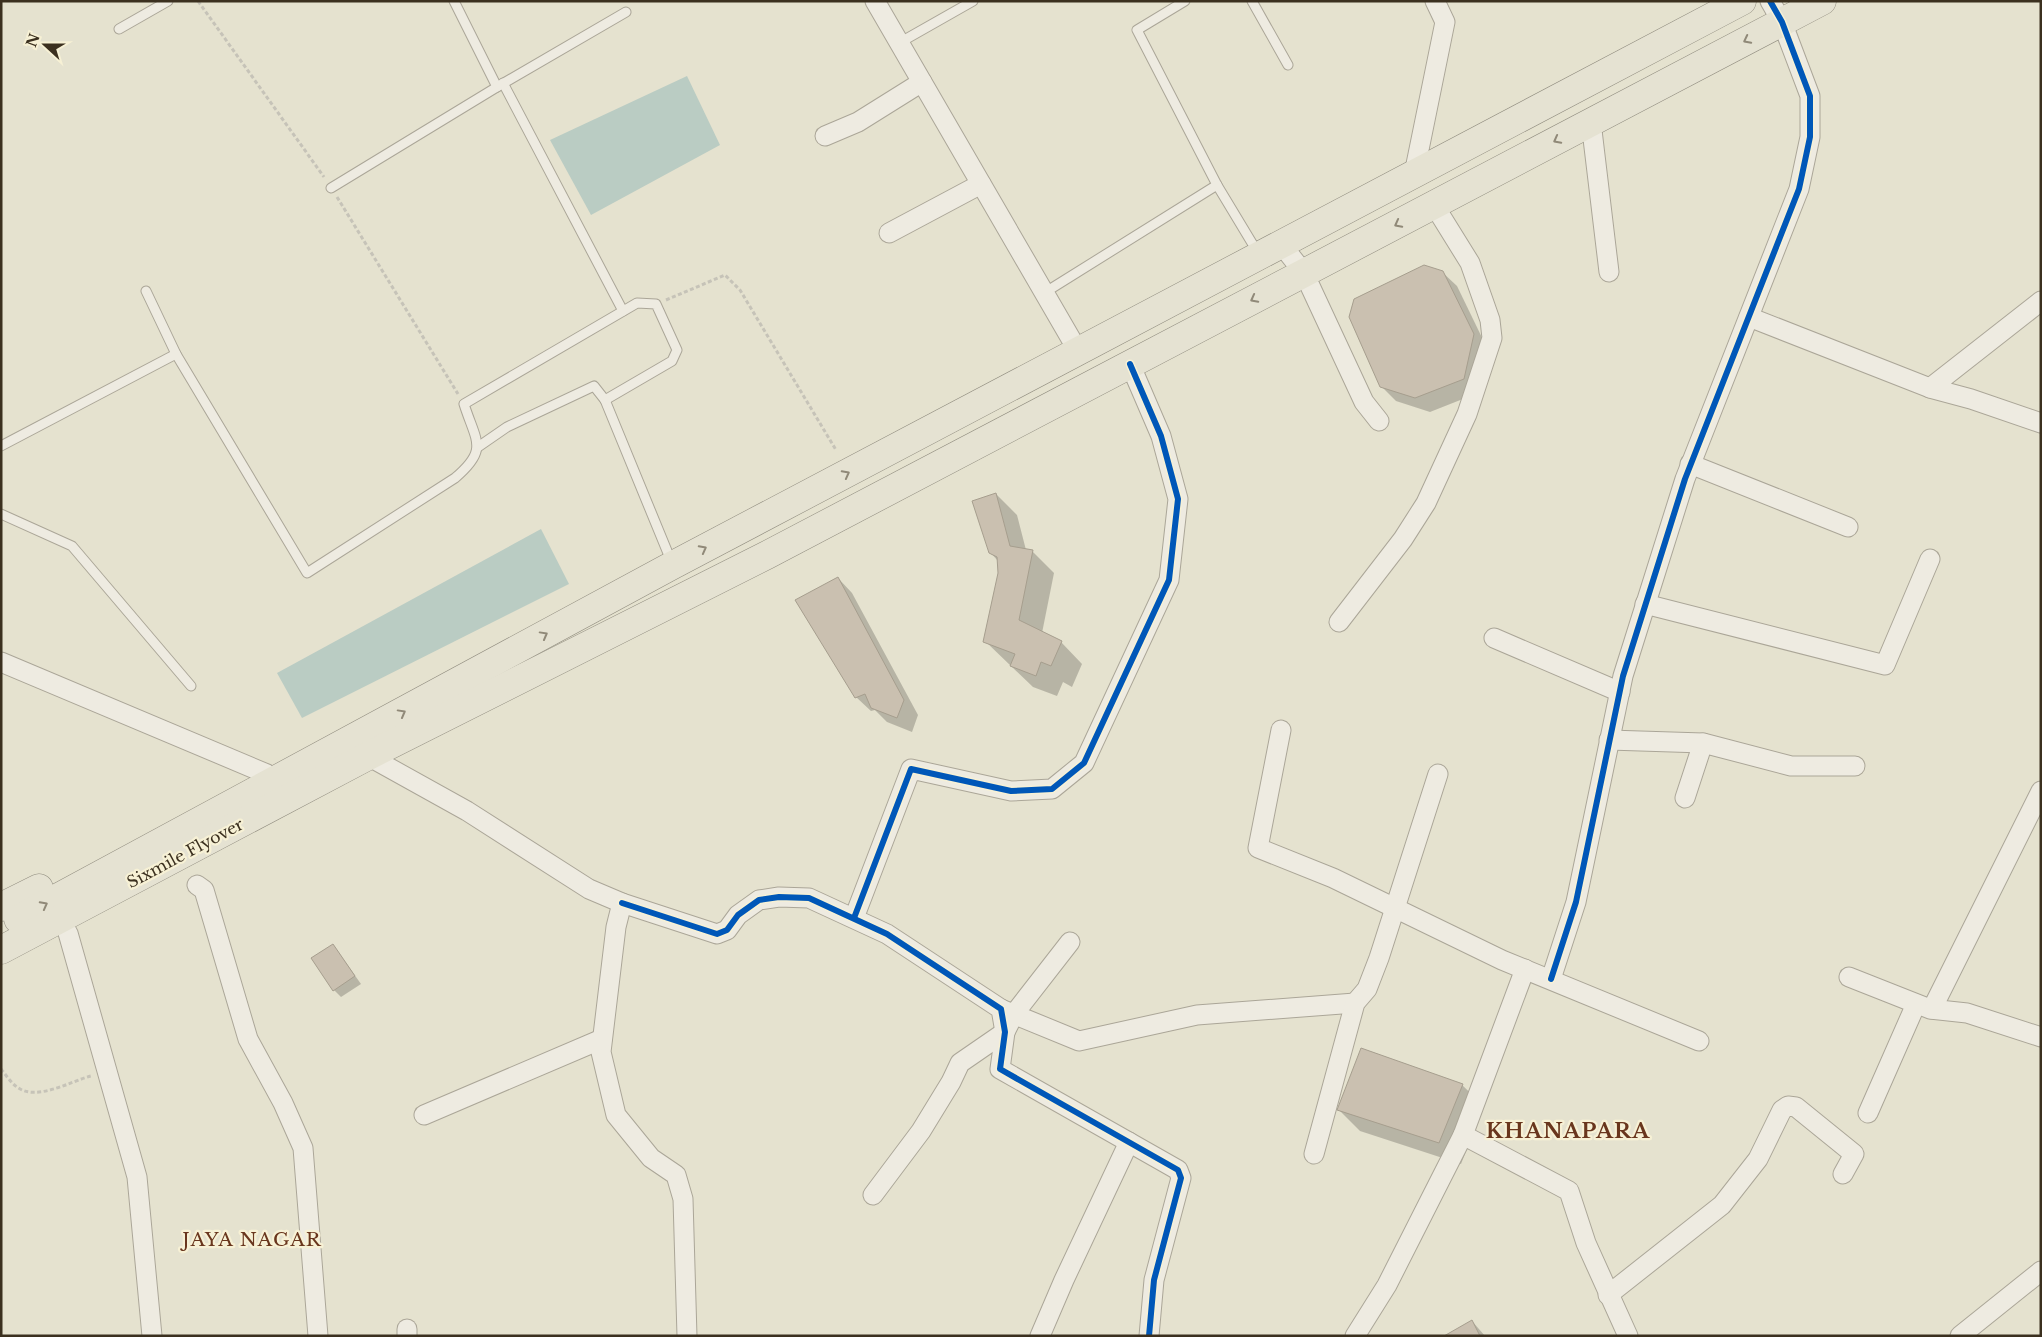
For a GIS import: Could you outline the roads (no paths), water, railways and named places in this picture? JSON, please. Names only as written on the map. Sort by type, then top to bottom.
[{"type":"main road","points":[[364,746],[673,565],[1742,1]]},
{"type":"main road","points":[[364,746],[767,556],[1591,122],[1776,12],[1822,1]]},
{"type":"main road","points":[[1,907],[267,774],[342,732],[364,746]]},
{"type":"main road","points":[[1,966],[68,933],[360,775],[364,746]]},
{"type":"main road","name":"Sixmile Flyover","points":[[1,950],[364,746]]},
{"type":"main road","name":"Sixmile Flyover","points":[[1,928],[303,779]]},
{"type":"street","points":[[875,1],[1078,351]]},
{"type":"street","points":[[1414,174],[1445,22],[1435,1]]},
{"type":"street","points":[[1551,979],[1576,902],[1620,692],[1645,604],[1690,464],[1799,189],[1810,137],[1810,96],[1776,12]]},
{"type":"street","points":[[825,136],[858,122],[922,82]]},
{"type":"street","points":[[1591,122],[1609,272]]},
{"type":"street","points":[[889,233],[981,184]]},
{"type":"street","points":[[1339,622],[1404,539],[1426,503],[1467,414],[1492,338],[1490,320],[1470,263],[1434,205]]},
{"type":"street","points":[[1270,250],[1304,273],[1364,402],[1378,421]]},
{"type":"street","points":[[1930,388],[2041,301]]},
{"type":"street","points":[[1749,317],[1930,388],[1971,399],[2041,423]]},
{"type":"street","points":[[854,918],[911,768],[1011,791],[1052,790],[1084,763],[1169,580],[1178,499],[1162,436],[1130,364]]},
{"type":"street","points":[[1690,464],[1848,527]]},
{"type":"street","points":[[1645,604],[1885,665],[1930,559]]},
{"type":"street","points":[[1494,638],[1620,692]]},
{"type":"street","points":[[1,662],[267,774]]},
{"type":"street","points":[[1281,730],[1258,848],[1333,878],[1502,960],[1699,1041]]},
{"type":"street","points":[[1609,740],[1703,743],[1791,766],[1855,766]]},
{"type":"street","points":[[1685,798],[1703,743]]},
{"type":"street","points":[[364,746],[589,889],[622,903],[717,934],[727,930],[738,915],[759,900],[779,897],[809,898],[887,934],[1007,1011],[1080,1041],[1197,1015],[1355,1003]]},
{"type":"street","points":[[1314,1154],[1355,1003],[1367,989],[1438,774]]},
{"type":"street","points":[[1868,1113],[2041,791]]},
{"type":"street","points":[[197,885],[204,890],[248,1039],[283,1103],[303,1148],[318,1336]]},
{"type":"street","points":[[622,903],[616,927],[601,1052],[616,1116],[650,1158],[676,1175],[683,1199],[686,1336]]},
{"type":"street","points":[[68,933],[137,1177],[152,1336]]},
{"type":"street","points":[[1070,942],[1007,1011],[1000,1069],[1178,1170],[1181,1178],[1154,1280],[1149,1336]]},
{"type":"street","points":[[1355,1336],[1387,1285],[1463,1134],[1525,969]]},
{"type":"street","points":[[1849,977],[1924,1006],[1967,1013],[2041,1037]]},
{"type":"street","points":[[872,1195],[921,1131],[951,1082],[960,1063],[1005,1032]]},
{"type":"street","points":[[424,1116],[602,1039]]},
{"type":"street","points":[[1608,1295],[1722,1205],[1758,1159],[1782,1110],[1788,1106],[1796,1107],[1854,1154],[1852,1161],[1843,1174]]},
{"type":"street","points":[[1463,1134],[1569,1191],[1586,1242],[1608,1295],[1628,1336]]},
{"type":"street","points":[[1040,1336],[1064,1280],[1129,1142]]},
{"type":"street","points":[[1968,1334],[2041,1271]]},
{"type":"lane","points":[[120,29],[168,1]]},
{"type":"lane","points":[[454,1],[623,311]]},
{"type":"lane","points":[[899,43],[973,1]]},
{"type":"lane","points":[[1185,1],[1137,30],[1217,185],[1270,250]]},
{"type":"lane","points":[[1252,1],[1288,65]]},
{"type":"lane","points":[[332,188],[500,85],[626,12]]},
{"type":"lane","points":[[1044,293],[1217,185]]},
{"type":"lane","points":[[146,291],[176,354],[307,574],[454,478],[472,463],[478,447],[507,427],[594,386],[605,400],[673,565]]},
{"type":"lane","points":[[478,447],[464,404],[637,303],[656,304],[677,350],[672,361],[605,400]]},
{"type":"lane","points":[[1,446],[176,354]]},
{"type":"lane","points":[[1,514],[72,546],[191,686]]},
{"type":"district","name":"KHANAPARA","points":[[1568,1131]]},
{"type":"district","name":"JAYA NAGAR","points":[[252,1239]]}]
